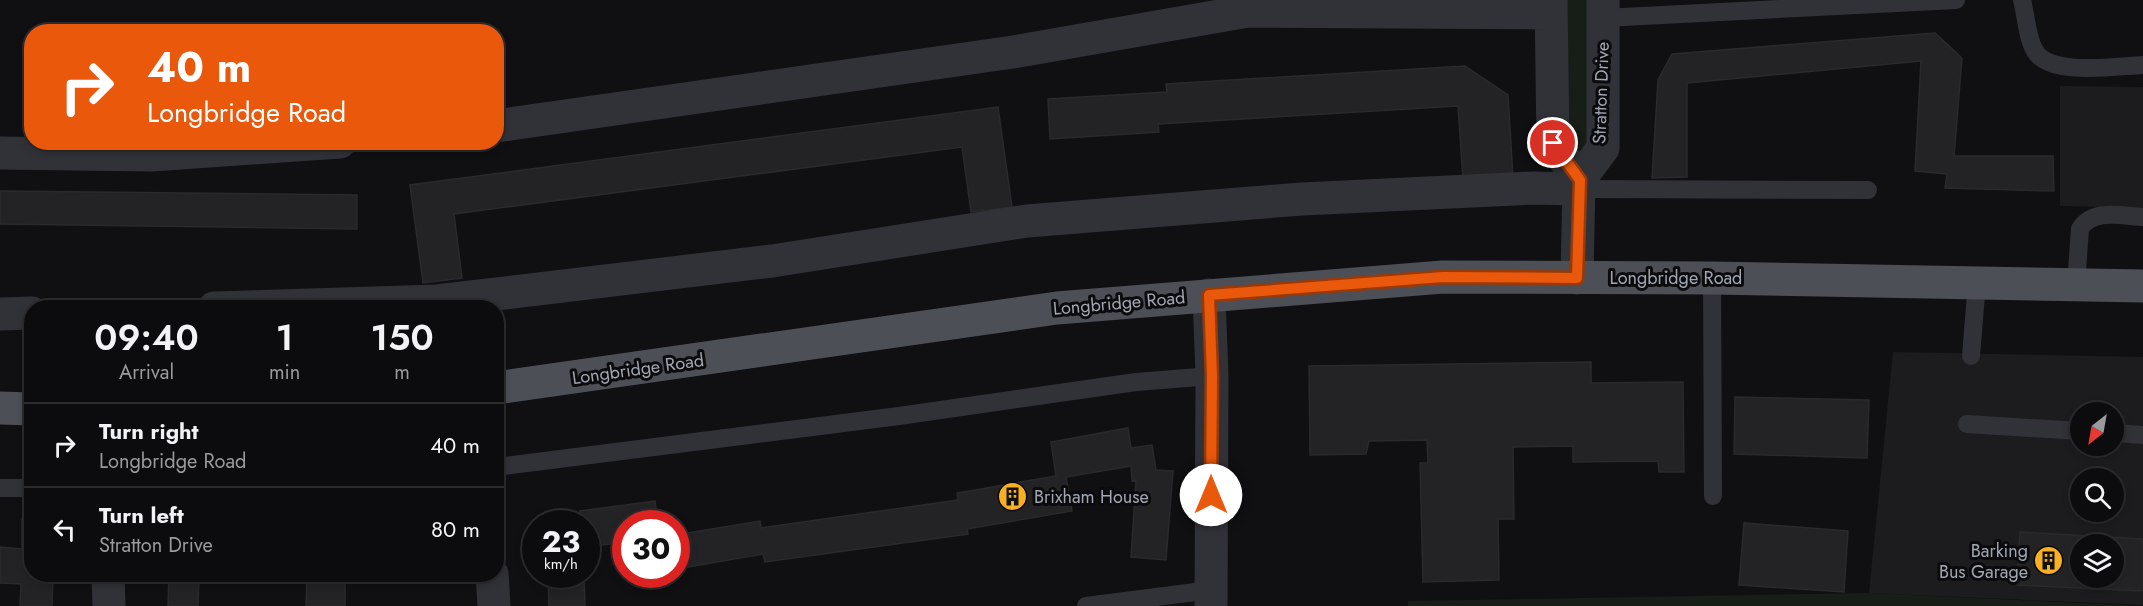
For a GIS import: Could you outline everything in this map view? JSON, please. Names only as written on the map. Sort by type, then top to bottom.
[{"type":"main road","name":"Longbridge Road","points":[[504,387],[1034,311],[1443,277],[1712,278],[2143,286]]},
{"type":"main road","points":[[0,408],[24,409]]},
{"type":"street","points":[[504,125],[1001,54],[1248,11],[1551,7],[1553,143],[1579,185],[1577,278]]},
{"type":"street","name":"Stratton Drive","points":[[1579,185],[1603,148],[1603,9]]},
{"type":"street","points":[[0,153],[152,155],[224,150]]},
{"type":"street","points":[[437,300],[772,261],[1027,221],[1302,199],[1579,185]]},
{"type":"street","points":[[1209,295],[1212,376],[1211,598]]},
{"type":"street","points":[[0,314],[24,313]]},
{"type":"street","points":[[108,582],[108,606]]},
{"type":"street","points":[[492,582],[494,606]]},
{"type":"lane","points":[[1603,9],[1956,0]]},
{"type":"lane","points":[[2022,0],[2035,51],[2047,60],[2067,68],[2143,65]]},
{"type":"lane","points":[[1579,185],[1868,190]]},
{"type":"lane","points":[[2076,284],[2080,229],[2085,222],[2102,215],[2143,217]]},
{"type":"lane","points":[[1712,278],[1713,496]]},
{"type":"lane","points":[[1971,356],[1977,282]]},
{"type":"lane","points":[[504,466],[899,416],[1136,382],[1212,376]]},
{"type":"lane","points":[[1967,423],[2070,430]]},
{"type":"lane","points":[[2124,434],[2143,435]]},
{"type":"lane","points":[[0,488],[24,488]]},
{"type":"lane","points":[[1086,606],[1211,598]]},
{"type":"shaded area","points":[[1562,0],[1589,0],[1587,147],[1579,152],[1562,140]]},
{"type":"shaded area","points":[[2060,86],[2143,87],[2143,208],[2060,206]]},
{"type":"shaded area","points":[[1893,352],[2143,357],[2143,605],[1869,593]]},
{"type":"shaded area","points":[[1869,593],[2143,606],[1408,606],[1408,601]]},
{"type":"building","points":[[1935,33],[1962,58],[1954,156],[2053,156],[2054,191],[1945,188],[1947,174],[1915,171],[1921,61],[1687,83],[1687,177],[1652,178],[1658,80],[1672,54]]},
{"type":"building","points":[[1465,66],[1508,95],[1513,177],[1463,180],[1458,106],[1158,124],[1159,132],[1050,139],[1048,99],[1167,92],[1166,84]]},
{"type":"building","points":[[998,107],[1012,207],[971,212],[962,147],[454,214],[462,278],[423,283],[410,185]]},
{"type":"building","points":[[0,191],[357,195],[357,229],[0,224]]},
{"type":"building","points":[[1591,362],[1591,383],[1683,382],[1684,472],[1659,472],[1658,461],[1573,462],[1573,446],[1513,447],[1514,519],[1498,519],[1499,580],[1423,582],[1420,463],[1428,463],[1427,440],[1369,441],[1366,454],[1310,455],[1309,366]]},
{"type":"building","points":[[1735,397],[1869,400],[1867,458],[1734,454]]},
{"type":"building","name":"Brixham House","points":[[1128,428],[1131,448],[1152,445],[1156,470],[1173,471],[1166,560],[1131,557],[1136,480],[1132,481],[1131,466],[1066,477],[1072,511],[967,529],[968,534],[765,562],[763,554],[690,567],[690,533],[760,521],[761,528],[958,500],[957,493],[1056,476],[1051,442]]},
{"type":"building","points":[[655,501],[656,510],[612,510],[612,544],[600,545],[600,510],[588,510]]},
{"type":"building","points":[[22,519],[24,519],[24,582],[53,582],[52,606],[20,606],[21,584],[0,583],[0,547],[22,549]]},
{"type":"building","points":[[1744,523],[1848,531],[1844,592],[1739,585]]},
{"type":"building","name":"Barking Bus Garage","points":[[2020,532],[2070,535],[2070,588],[2017,585]]},
{"type":"building","name":"Barking Bus Garage","points":[[2124,538],[2143,539],[2143,591],[2080,588],[2124,588]]},
{"type":"building","points":[[169,582],[199,582],[198,606],[168,606]]},
{"type":"building","points":[[307,582],[345,582],[345,606],[306,606]]},
{"type":"building","points":[[548,588],[584,588],[585,606],[549,606]]},
{"type":"place","name":"Brixham House","points":[[1013,497]]},
{"type":"place","name":"Barking Bus Garage","points":[[2049,561]]},
{"type":"route","points":[[1211,495],[1212,376],[1209,295],[1443,277],[1577,278],[1580,180],[1553,143]]}]
